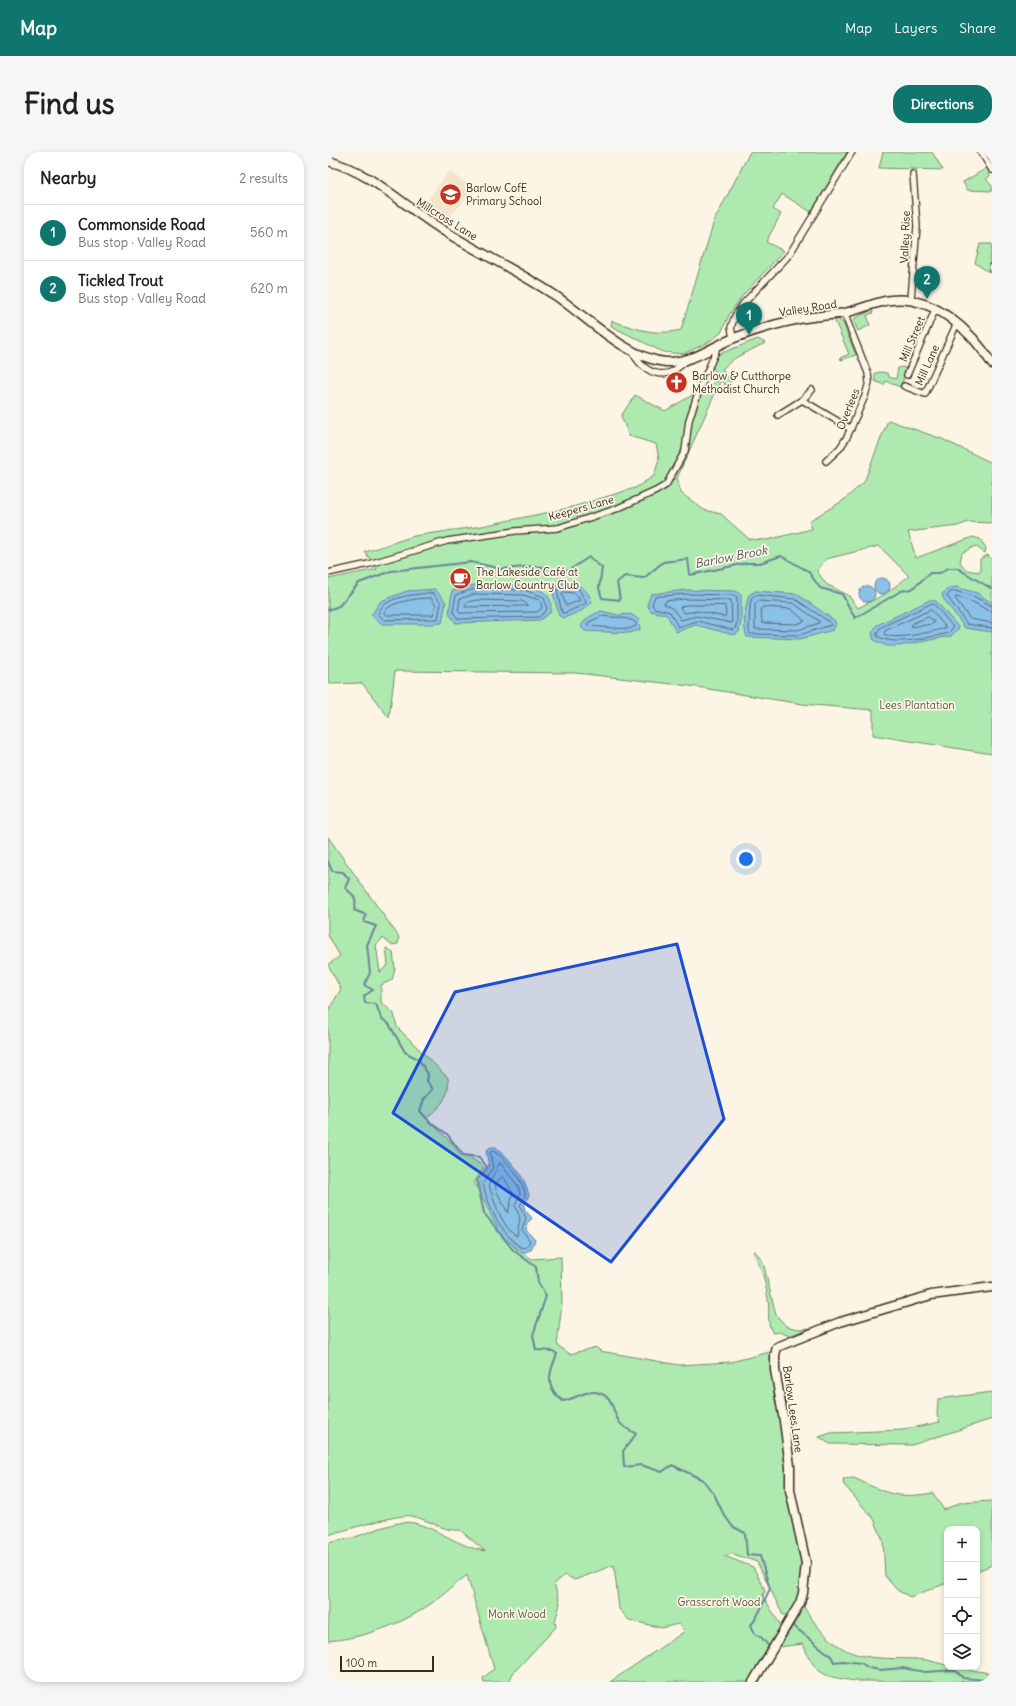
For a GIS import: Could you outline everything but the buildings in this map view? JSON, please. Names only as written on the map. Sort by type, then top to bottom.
[{"type":"main road","name":"Millcross Lane","points":[[328,161],[372,180],[443,230],[556,296]]},
{"type":"main road","name":"Valley Road","points":[[556,296],[633,353],[648,359],[665,362],[686,361],[734,338],[764,327],[796,320],[844,313],[892,300],[911,299],[935,310],[957,323],[969,333],[992,364]]},
{"type":"main road","name":"Barlow Lees Lane","points":[[753,1682],[800,1602],[803,1593],[806,1563],[790,1490],[790,1466],[775,1370],[774,1355],[777,1347],[840,1322],[931,1295],[992,1287]]},
{"type":"street","points":[[734,338],[731,327],[734,316],[743,304],[789,255],[852,152]]},
{"type":"street","points":[[981,152],[991,166]]},
{"type":"street","name":"Valley Rise","points":[[911,299],[917,226],[913,174]]},
{"type":"street","name":"Mill Street","points":[[907,375],[935,310]]},
{"type":"street","name":"Overlees","points":[[826,461],[840,448],[851,429],[865,396],[869,382],[868,373],[844,313]]},
{"type":"street","name":"Mill Lane","points":[[904,386],[926,394],[957,323]]},
{"type":"street","name":"Keepers Lane","points":[[328,573],[369,564],[447,541],[515,531],[558,528],[616,509],[656,491],[666,484],[685,451],[688,420],[716,351],[714,347]]},
{"type":"street","points":[[633,353],[638,362],[659,374],[670,373],[686,361]]},
{"type":"street","points":[[778,415],[802,400],[812,390]]},
{"type":"street","points":[[802,400],[851,429]]},
{"type":"highlighted area","points":[[677,944],[724,1119],[611,1262],[393,1113],[455,992]]},
{"type":"shaded area","name":"Barlow CofE Primary School","points":[[449,171],[473,188],[466,199],[443,224],[421,209]]},
{"type":"green space","points":[[750,152],[847,152],[811,212],[782,194],[773,209],[781,214],[766,242],[784,251],[743,295],[729,315],[721,333],[707,343],[683,354],[663,352],[611,326],[612,321],[646,331],[671,332],[681,330],[714,221]]},
{"type":"green space","points":[[883,152],[932,152],[943,170],[879,168]]},
{"type":"green space","points":[[987,168],[990,176],[986,179],[992,186],[992,191],[967,190],[963,182]]},
{"type":"green space","points":[[980,244],[992,244],[989,266],[990,273],[975,263]]},
{"type":"green space","points":[[872,310],[873,313],[867,315],[870,325],[858,331],[854,322],[855,318]]},
{"type":"green space","points":[[834,319],[838,319],[843,323],[856,355],[841,360],[840,358],[849,354]]},
{"type":"green space","name":"Lees Plantation","points":[[758,339],[765,343],[735,358],[722,369],[731,382],[725,385],[721,380],[677,478],[681,493],[704,510],[721,514],[749,539],[767,540],[812,529],[809,521],[844,500],[864,482],[888,420],[942,439],[992,463],[992,523],[968,522],[958,526],[908,532],[916,558],[973,537],[980,539],[986,548],[985,553],[975,546],[962,553],[960,562],[966,570],[980,572],[980,559],[988,555],[992,560],[992,754],[873,735],[873,710],[802,704],[690,686],[576,673],[395,671],[389,718],[362,683],[328,684],[328,579],[377,569],[365,552],[414,536],[482,526],[569,508],[635,488],[654,476],[659,459],[656,444],[629,436],[621,416],[635,395],[665,411],[720,379],[712,366],[719,354]],"holes":[[[879,546],[909,576],[885,594],[858,608],[848,595],[826,584],[817,571],[826,559]]]},
{"type":"green space","points":[[902,367],[908,369],[900,387],[886,381],[884,385],[875,381],[875,373],[880,372],[887,373],[889,377],[896,379],[898,368]]},
{"type":"green space","points":[[328,837],[399,937],[398,944],[391,945],[383,938],[376,945],[380,972],[388,965],[386,948],[393,952],[395,969],[392,980],[381,985],[381,1002],[394,1014],[397,1027],[448,1078],[448,1090],[446,1096],[439,1106],[426,1118],[452,1143],[461,1156],[473,1159],[484,1167],[474,1183],[514,1247],[532,1259],[561,1257],[562,1304],[557,1345],[570,1354],[596,1347],[600,1351],[679,1365],[731,1362],[770,1352],[786,1465],[788,1503],[796,1527],[803,1564],[800,1593],[789,1615],[783,1615],[757,1562],[733,1554],[724,1556],[753,1567],[765,1590],[763,1596],[781,1626],[749,1682],[610,1682],[685,1631],[678,1624],[662,1628],[629,1620],[619,1609],[614,1565],[575,1580],[565,1575],[554,1583],[560,1604],[555,1621],[556,1627],[513,1673],[509,1682],[484,1682],[483,1678],[494,1669],[467,1575],[429,1605],[401,1621],[377,1631],[340,1640],[328,1641],[328,1543],[352,1538],[383,1527],[407,1522],[432,1529],[466,1546],[485,1551],[460,1530],[448,1529],[411,1516],[396,1517],[328,1535],[328,1011],[341,989],[328,965],[340,956],[328,935]]},
{"type":"green space","points":[[755,1251],[763,1262],[776,1315],[786,1326],[798,1329],[810,1328],[789,1336],[780,1332],[773,1333],[769,1322],[769,1304],[766,1287],[761,1269],[753,1252]]},
{"type":"green space","points":[[992,1392],[992,1419],[912,1445],[830,1444],[819,1437],[831,1433],[902,1430],[940,1422],[937,1415],[938,1399]]},
{"type":"green space","points":[[854,1478],[892,1494],[920,1495],[933,1493],[944,1510],[959,1503],[992,1501],[992,1565],[980,1570],[980,1526],[944,1526],[944,1584],[910,1597],[897,1590],[885,1576],[883,1540],[874,1519],[844,1485],[843,1479]]},
{"type":"green space","points":[[803,1605],[825,1635],[840,1647],[848,1651],[864,1656],[926,1660],[944,1664],[944,1670],[970,1670],[992,1673],[992,1682],[855,1681],[828,1676],[822,1673],[812,1663],[803,1644],[779,1647],[797,1620]]},
{"type":"water","points":[[879,578],[885,578],[890,583],[888,592],[885,594],[879,594],[874,589],[874,583]]},
{"type":"water","points":[[563,583],[582,587],[588,593],[592,603],[581,611],[564,618],[559,616],[552,588],[556,584]]},
{"type":"water","points":[[474,585],[512,585],[532,587],[546,594],[549,598],[551,612],[540,620],[456,623],[449,614],[452,591]]},
{"type":"water","points":[[864,586],[870,586],[875,591],[873,600],[870,602],[864,602],[859,597],[859,591]]},
{"type":"water","points":[[956,587],[977,593],[992,603],[992,632],[965,628],[943,598],[942,594],[948,588]]},
{"type":"water","points":[[435,589],[446,602],[442,623],[382,624],[371,615],[381,601],[407,591]]},
{"type":"water","points":[[687,590],[735,591],[741,595],[741,622],[739,632],[734,635],[696,625],[676,632],[667,615],[651,611],[647,605],[651,594]]},
{"type":"water","points":[[755,591],[797,594],[835,621],[836,624],[833,630],[800,639],[747,637],[744,622],[746,605],[749,595]]},
{"type":"water","points":[[930,600],[936,601],[959,628],[951,636],[899,646],[887,646],[874,640],[872,633],[877,625]]},
{"type":"water","points":[[601,611],[618,615],[631,614],[639,620],[640,630],[629,633],[585,631],[581,627],[582,624],[592,615]]},
{"type":"water","points":[[491,1147],[496,1147],[512,1163],[521,1175],[527,1188],[529,1195],[524,1206],[525,1210],[532,1218],[527,1224],[526,1230],[535,1240],[531,1250],[522,1253],[501,1235],[482,1197],[479,1182],[489,1167],[486,1151]]},
{"type":"waterway","name":"Barlow Brook","points":[[328,610],[339,606],[359,583],[391,571],[471,562],[502,569],[535,566],[568,571],[589,557],[602,568],[599,588],[602,598],[620,600],[617,582],[625,576],[644,578],[663,562],[688,559],[690,575],[747,563],[760,563],[781,556],[808,571],[820,588],[842,594],[855,618],[901,591],[912,589],[930,573],[940,573],[948,568],[957,568],[992,589]]},
{"type":"waterway","points":[[328,861],[332,871],[343,872],[349,879],[345,888],[351,893],[355,900],[356,903],[354,910],[366,915],[364,922],[376,926],[367,945],[370,973],[364,985],[373,990],[364,996],[365,1003],[376,1004],[381,1018],[389,1024],[405,1052],[418,1059],[428,1074],[427,1081],[433,1089],[424,1099],[420,1111],[429,1121],[447,1134],[463,1155],[479,1157],[487,1167],[477,1181],[484,1213],[513,1250],[536,1267],[538,1282],[546,1296],[533,1335],[536,1350],[553,1351],[557,1354],[550,1374],[553,1390],[563,1401],[590,1392],[604,1395],[610,1401],[620,1423],[636,1434],[623,1451],[624,1467],[641,1465],[662,1472],[672,1465],[703,1480],[714,1494],[723,1513],[732,1526],[745,1533],[747,1555],[760,1556],[770,1589],[751,1625],[755,1634],[762,1638],[770,1648]]},
{"type":"waterway","points":[[791,1624],[831,1656],[834,1662],[843,1661],[861,1663],[869,1668],[879,1670],[903,1668],[925,1672],[955,1670],[963,1678],[985,1680],[988,1682]]},
{"type":"place","name":"Barlow CofE Primary School","points":[[451,194]]},
{"type":"place","name":"Tickled Trout","points":[[927,299]]},
{"type":"place","name":"Commonside Road","points":[[749,335]]},
{"type":"place","name":"Barlow & Cutthorpe Methodist Church","points":[[677,382]]},
{"type":"place","name":"The Lakeside Café at Barlow Country Club","points":[[461,578]]},
{"type":"park label","name":"Grasscroft Wood","points":[[719,1602]]},
{"type":"park label","name":"Monk Wood","points":[[517,1614]]}]
